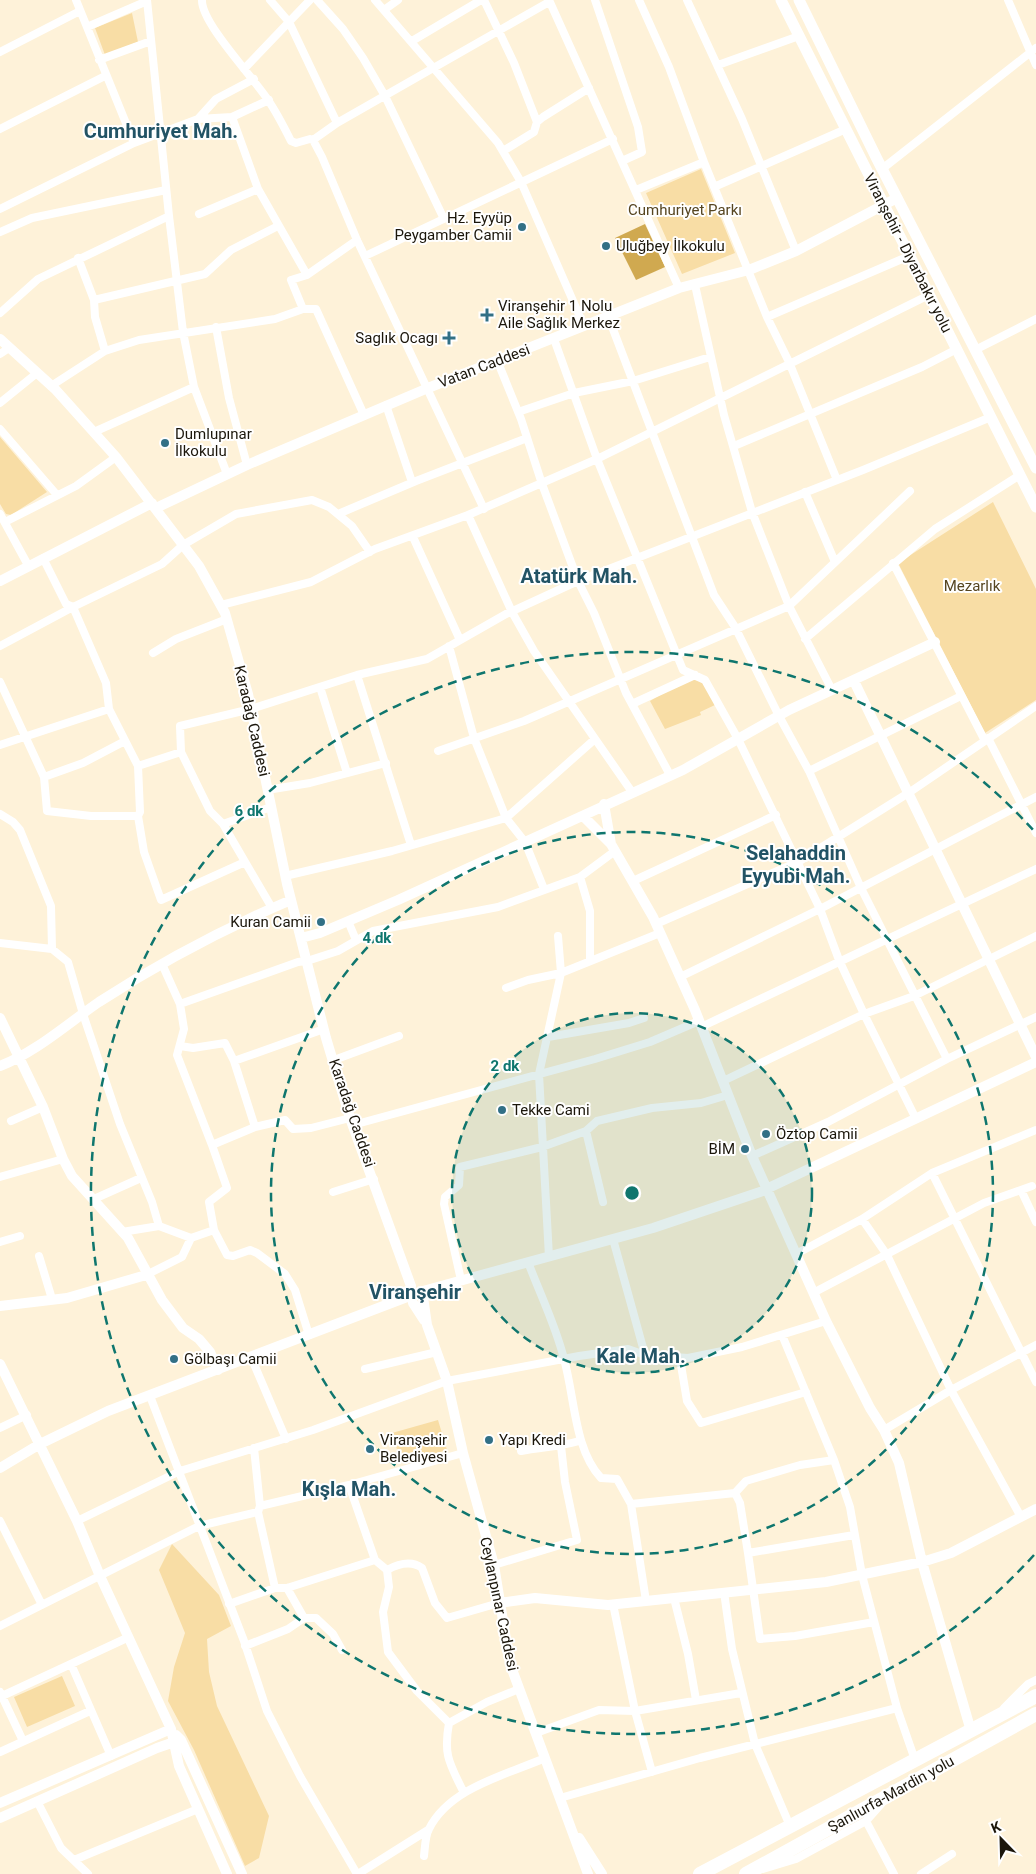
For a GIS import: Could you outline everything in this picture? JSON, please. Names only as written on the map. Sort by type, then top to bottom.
[{"type":"highway","points":[[700,1874],[1036,1696]]},
{"type":"highway","name":"Şanlıurfa-Mardin yolu","points":[[748,1873],[1036,1714]]},
{"type":"main road","name":"Viranşehir - Diyarbakır yolu","points":[[781,0],[1036,506]]},
{"type":"main road","name":"Viranşehir - Diyarbakır yolu","points":[[799,0],[882,170],[1036,468]]},
{"type":"street","points":[[76,0],[105,76],[134,143]]},
{"type":"street","points":[[87,27],[147,0],[166,190],[183,332],[194,387],[227,474]]},
{"type":"street","points":[[202,0],[202,6],[216,30],[269,100],[291,141],[296,143],[310,138],[313,140],[357,240],[428,388],[461,464],[484,509]]},
{"type":"street","points":[[270,0],[289,22],[336,122]]},
{"type":"street","points":[[244,69],[310,0]]},
{"type":"street","points":[[317,0],[353,42],[385,96],[444,219]]},
{"type":"street","points":[[374,0],[412,41],[502,151],[521,182],[584,326]]},
{"type":"street","points":[[384,10],[398,0]]},
{"type":"street","points":[[412,41],[483,0],[514,63],[537,122],[534,132],[502,151]]},
{"type":"street","points":[[595,0],[638,127],[642,152],[622,161]]},
{"type":"street","points":[[639,0],[669,67],[704,162],[767,317],[789,362],[837,480]]},
{"type":"street","points":[[687,0],[718,65],[796,251]]},
{"type":"street","points":[[1008,0],[1033,50],[1036,65]]},
{"type":"street","points":[[313,140],[336,122],[385,96],[549,1],[680,288]]},
{"type":"street","points":[[0,52],[80,11]]},
{"type":"street","points":[[718,65],[798,36]]},
{"type":"street","points":[[99,60],[151,41]]},
{"type":"street","points":[[882,170],[1033,50]]},
{"type":"street","points":[[0,129],[105,76]]},
{"type":"street","points":[[198,119],[216,99],[254,79]]},
{"type":"street","points":[[537,122],[589,88]]},
{"type":"street","points":[[0,209],[160,132],[198,119],[232,117],[269,100]]},
{"type":"street","points":[[232,117],[258,188],[307,275]]},
{"type":"street","points":[[714,187],[846,129]]},
{"type":"street","points":[[365,256],[613,139]]},
{"type":"street","points":[[636,190],[704,162]]},
{"type":"street","points":[[199,214],[258,188]]},
{"type":"street","points":[[0,232],[32,218],[166,190]]},
{"type":"street","name":"Vatan Caddesi","points":[[0,582],[43,558],[247,464],[386,405],[680,288],[749,270],[796,251],[897,198]]},
{"type":"street","points":[[0,313],[38,279],[78,258],[169,216]]},
{"type":"street","points":[[94,300],[205,274],[231,250],[278,226]]},
{"type":"street","points":[[303,309],[291,280],[307,275],[357,240]]},
{"type":"street","points":[[767,317],[910,256]]},
{"type":"street","points":[[78,258],[94,300],[95,317],[105,351]]},
{"type":"street","points":[[695,285],[720,398],[752,512],[789,606],[832,690]]},
{"type":"street","points":[[221,605],[311,582],[370,552],[484,509],[542,484],[597,459],[789,362],[929,295]]},
{"type":"street","points":[[51,386],[105,351],[139,340],[275,319],[303,309],[316,308],[364,415]]},
{"type":"street","points":[[608,316],[714,595],[735,627],[779,716],[809,771],[839,834],[861,888],[947,1059]]},
{"type":"street","points":[[975,350],[1036,319]]},
{"type":"street","points":[[216,327],[229,398],[247,464]]},
{"type":"street","points":[[554,338],[597,459],[683,670],[705,680],[738,739],[820,909],[839,960],[864,1014],[916,1119]]},
{"type":"street","name":"Karadağ Caddesi","points":[[0,340],[51,386],[116,457],[199,566],[221,605],[227,619],[251,709],[291,900],[324,1029],[351,1121],[374,1178],[411,1286]]},
{"type":"street","points":[[0,354],[9,348]]},
{"type":"street","points":[[734,446],[922,367],[956,350]]},
{"type":"street","points":[[518,412],[574,393],[633,381],[710,357]]},
{"type":"street","points":[[497,360],[518,412],[578,581],[632,704],[670,776]]},
{"type":"street","points":[[0,402],[37,373]]},
{"type":"street","points":[[94,432],[194,387]]},
{"type":"street","points":[[386,405],[412,482]]},
{"type":"street","points":[[272,908],[222,824],[210,810],[181,752],[180,726],[251,709],[357,675],[428,659],[512,612],[578,581],[991,418]]},
{"type":"street","points":[[0,429],[57,495]]},
{"type":"street","points":[[338,514],[412,482],[527,438]]},
{"type":"street","points":[[5,522],[76,486],[116,457]]},
{"type":"street","points":[[805,639],[935,529],[1020,475]]},
{"type":"street","points":[[438,751],[569,701],[735,627],[789,606],[910,491]]},
{"type":"street","points":[[805,492],[835,562]]},
{"type":"street","points":[[0,646],[73,607],[162,564],[183,545],[236,514],[312,500],[329,507],[352,526],[370,552]]},
{"type":"street","points":[[0,514],[29,567]]},
{"type":"street","points":[[468,515],[512,612],[534,651],[632,792]]},
{"type":"street","points":[[412,537],[460,640]]},
{"type":"street","points":[[43,558],[66,604],[73,607],[106,683],[109,709],[138,766],[140,812],[138,816],[144,852],[161,900],[245,862]]},
{"type":"street","points":[[893,563],[962,696],[1036,832]]},
{"type":"street","points":[[153,653],[176,639],[227,619]]},
{"type":"street","points":[[301,938],[320,933],[348,921],[583,816],[604,804],[670,776],[779,716],[935,642]]},
{"type":"street","points":[[449,646],[474,738],[506,818],[525,842],[544,889]]},
{"type":"street","points":[[357,675],[411,846]]},
{"type":"street","points":[[632,704],[695,675]]},
{"type":"street","points":[[854,681],[910,792],[934,848],[1036,1057]]},
{"type":"street","points":[[0,682],[44,777],[47,811],[91,816],[138,816]]},
{"type":"street","points":[[320,687],[347,773]]},
{"type":"street","points":[[809,771],[962,696]]},
{"type":"street","points":[[506,988],[528,980],[561,972],[590,961],[798,862],[839,834],[910,792],[1036,706]]},
{"type":"street","points":[[0,745],[109,709]]},
{"type":"street","points":[[286,876],[411,846],[506,818],[548,783],[595,739]]},
{"type":"street","points":[[44,777],[84,763],[125,741]]},
{"type":"street","points":[[138,766],[181,752]]},
{"type":"street","points":[[267,790],[386,763]]},
{"type":"street","points":[[680,977],[820,909],[934,848],[1036,797]]},
{"type":"street","points":[[604,804],[613,848]]},
{"type":"street","points":[[222,824],[271,807]]},
{"type":"street","points":[[0,814],[13,822],[20,830],[51,906],[52,949]]},
{"type":"street","points":[[633,881],[776,815]]},
{"type":"street","points":[[583,816],[613,848],[658,929],[700,1024],[752,1156],[813,1293],[870,1408],[884,1430],[899,1463],[922,1562],[971,1731]]},
{"type":"street","points":[[180,1004],[298,962],[307,961],[338,950],[373,931],[498,906],[580,878],[613,848]]},
{"type":"street","points":[[212,1145],[255,1127],[285,1120],[293,1129],[351,1121],[539,1074],[650,1042],[700,1024],[962,906],[1036,869]]},
{"type":"street","points":[[580,878],[590,911],[590,961]]},
{"type":"street","points":[[0,1066],[20,1058],[83,1014],[162,964],[230,926],[291,900]]},
{"type":"street","points":[[348,921],[356,940]]},
{"type":"street","points":[[549,1256],[539,1074],[561,972],[558,936]]},
{"type":"street","points":[[723,1081],[864,1014],[914,996],[1036,936]]},
{"type":"street","points":[[0,943],[52,949],[68,962],[83,1014],[141,1178],[152,1202],[159,1226]]},
{"type":"street","points":[[162,964],[180,1004],[184,1029],[177,1055],[227,1188],[209,1202],[214,1230],[227,1254],[233,1256],[250,1250],[286,1274],[295,1290],[309,1335]]},
{"type":"street","points":[[752,1156],[828,1122],[947,1059],[1036,1017]]},
{"type":"street","points":[[0,1018],[5,1039],[20,1058],[72,1176],[122,1232],[146,1275],[183,1328],[199,1339],[210,1352],[218,1370]]},
{"type":"street","points":[[548,1037],[644,1018]]},
{"type":"street","points":[[234,1061],[324,1029]]},
{"type":"street","points":[[334,1060],[399,1036]]},
{"type":"street","points":[[180,1046],[193,1048],[225,1043],[234,1061],[255,1127]]},
{"type":"street","points":[[0,1468],[40,1444],[108,1411],[251,1356],[410,1300],[419,1302],[423,1294],[461,1280],[653,1228],[767,1188],[1036,1062]]},
{"type":"street","points":[[461,1280],[444,1204],[445,1197],[459,1184],[460,1167],[542,1147],[586,1131],[597,1121],[652,1108],[701,1102],[728,1095]]},
{"type":"street","points":[[11,1121],[43,1107]]},
{"type":"street","points":[[796,1254],[862,1219],[932,1173],[1036,1130]]},
{"type":"street","points":[[586,1131],[603,1202]]},
{"type":"street","points":[[0,1177],[63,1159]]},
{"type":"street","points":[[932,1173],[1036,1382]]},
{"type":"street","points":[[94,1199],[141,1178]]},
{"type":"street","points":[[333,1192],[374,1178]]},
{"type":"street","points":[[813,1293],[956,1220],[984,1203],[1032,1186]]},
{"type":"street","points":[[1021,1190],[1036,1222]]},
{"type":"street","points":[[862,1219],[887,1255],[951,1390],[1021,1517]]},
{"type":"street","points":[[122,1232],[159,1226],[191,1238],[214,1230]]},
{"type":"street","points":[[0,1242],[20,1236]]},
{"type":"street","points":[[0,1306],[67,1298],[146,1275],[182,1257],[191,1238]]},
{"type":"street","points":[[613,1239],[645,1355]]},
{"type":"street","points":[[39,1256],[52,1300]]},
{"type":"street","points":[[528,1262],[564,1358],[578,1421],[579,1440],[594,1471],[601,1478],[617,1480],[631,1504],[646,1601]]},
{"type":"street","points":[[417,1285],[423,1294],[427,1325],[406,1292],[411,1286],[417,1285]]},
{"type":"street","points":[[77,1521],[180,1471],[286,1439],[447,1380],[564,1358],[628,1349],[645,1355],[680,1358],[742,1347],[826,1321]]},
{"type":"street","name":"Ceylanpınar Caddesi","points":[[427,1325],[447,1380],[463,1453],[494,1565],[510,1664],[568,1821]]},
{"type":"street","points":[[782,1335],[834,1460],[850,1507],[862,1575],[874,1622],[897,1708],[915,1760]]},
{"type":"street","points":[[884,1430],[951,1390],[1036,1345]]},
{"type":"street","points":[[365,1370],[437,1352]]},
{"type":"street","points":[[251,1356],[286,1439]]},
{"type":"street","points":[[680,1358],[687,1401],[701,1423],[806,1392]]},
{"type":"street","points":[[0,1364],[4,1378],[27,1415],[171,1730],[242,1874]]},
{"type":"street","points":[[150,1396],[245,1646],[267,1712],[314,1801],[358,1874],[428,1830],[442,1810],[464,1793],[545,1758]]},
{"type":"street","points":[[0,1428],[27,1415]]},
{"type":"street","points":[[521,1451],[551,1445],[561,1446],[579,1440]]},
{"type":"street","points":[[494,1565],[577,1540],[565,1482],[561,1446]]},
{"type":"street","points":[[254,1448],[259,1509],[275,1588]]},
{"type":"street","points":[[0,1626],[199,1526],[463,1453]]},
{"type":"street","points":[[631,1504],[736,1493],[746,1480],[800,1465],[834,1460]]},
{"type":"street","points":[[349,1485],[375,1560],[387,1570],[389,1588],[383,1612],[388,1652],[417,1691],[449,1723]]},
{"type":"street","points":[[736,1493],[740,1503],[760,1639],[795,1636],[874,1622]]},
{"type":"street","points":[[387,1570],[398,1564],[410,1563],[422,1568],[435,1603],[447,1618],[499,1603],[535,1598],[613,1604],[646,1601],[753,1590],[862,1575],[922,1562],[951,1553],[1036,1509]]},
{"type":"street","points":[[0,1521],[42,1606]]},
{"type":"street","points":[[748,1553],[854,1535]]},
{"type":"street","points":[[229,1604],[275,1588],[287,1588],[375,1560]]},
{"type":"street","points":[[287,1588],[304,1618]]},
{"type":"street","points":[[724,1592],[741,1692],[755,1744],[790,1826]]},
{"type":"street","points":[[674,1598],[688,1654],[696,1700]]},
{"type":"street","points":[[613,1604],[634,1711],[652,1772]]},
{"type":"street","points":[[245,1646],[288,1629],[304,1618],[320,1620],[333,1634],[342,1650]]},
{"type":"street","points":[[23,1741],[1,1694],[129,1637]]},
{"type":"street","points":[[71,1664],[111,1756]]},
{"type":"street","points":[[994,1718],[1028,1684],[1036,1680]]},
{"type":"street","points":[[449,1723],[487,1702],[519,1689]]},
{"type":"street","points":[[536,1733],[599,1710],[634,1711],[741,1692]]},
{"type":"street","points":[[560,1798],[755,1744],[897,1708]]},
{"type":"street","points":[[0,1752],[90,1711]]},
{"type":"street","points":[[449,1723],[446,1742],[447,1757],[464,1793]]},
{"type":"street","points":[[0,1803],[171,1730]]},
{"type":"street","points":[[0,1818],[177,1741]]},
{"type":"street","points":[[177,1741],[178,1766],[227,1874]]},
{"type":"street","points":[[748,1873],[796,1858],[866,1821],[888,1796]]},
{"type":"street","points":[[37,1801],[61,1848],[88,1874]]},
{"type":"street","points":[[74,1860],[198,1809]]},
{"type":"street","points":[[568,1821],[588,1874]]},
{"type":"street","points":[[568,1821],[602,1874]]},
{"type":"street","points":[[866,1821],[894,1874]]},
{"type":"street","points":[[424,1856],[428,1830]]},
{"type":"street","points":[[921,1874],[952,1854]]},
{"type":"green space","points":[[132,13],[138,42],[105,55],[95,28]]},
{"type":"green space","name":"Cumhuriyet Parkı","points":[[701,169],[735,253],[682,274],[646,193]]},
{"type":"green space","points":[[0,437],[47,492],[11,515],[6,514],[0,504]]},
{"type":"green space","name":"Mezarlık","points":[[993,502],[1036,589],[1036,700],[985,733],[898,563]]},
{"type":"green space","points":[[687,679],[702,681],[715,705],[700,712],[701,715],[665,729],[650,701]]},
{"type":"green space","points":[[438,1420],[447,1450],[401,1463],[392,1433]]},
{"type":"green space","points":[[172,1544],[219,1595],[231,1626],[207,1639],[209,1672],[217,1706],[269,1816],[259,1858],[245,1866],[194,1750],[168,1701],[174,1667],[185,1633],[159,1570]]},
{"type":"green space","points":[[62,1676],[75,1706],[27,1727],[14,1697]]},
{"type":"shaded area","points":[[645,224],[665,267],[636,280],[615,238]]},
{"type":"place","name":"Hz. Eyyüp Peygamber Camii","points":[[522,227]]},
{"type":"place","name":"Uluğbey İlkokulu","points":[[606,246]]},
{"type":"place","name":"Viranşehir 1 Nolu Aile Sağlık Merkez","points":[[487,315]]},
{"type":"place","name":"Saglık Ocagı","points":[[449,338]]},
{"type":"place","name":"Dumlupınar İlkokulu","points":[[165,443]]},
{"type":"place","name":"Kuran Camii","points":[[321,922]]},
{"type":"place","name":"Tekke Cami","points":[[502,1110]]},
{"type":"place","name":"Öztop Camii","points":[[766,1134]]},
{"type":"place","name":"BİM","points":[[745,1149]]},
{"type":"place","name":"Gölbaşı Camii","points":[[174,1359]]},
{"type":"place","name":"Yapı Kredi","points":[[489,1440]]},
{"type":"place","name":"Viranşehir Belediyesi","points":[[370,1449]]},
{"type":"district","name":"Cumhuriyet Mah.","points":[[161,131]]},
{"type":"district","name":"Atatürk Mah.","points":[[579,576]]},
{"type":"district","name":"Selahaddin Eyyubi Mah.","points":[[796,864]]},
{"type":"district","name":"Viranşehir","points":[[415,1292]]},
{"type":"district","name":"Kale Mah.","points":[[641,1356]]},
{"type":"district","name":"Kışla Mah.","points":[[349,1489]]}]
